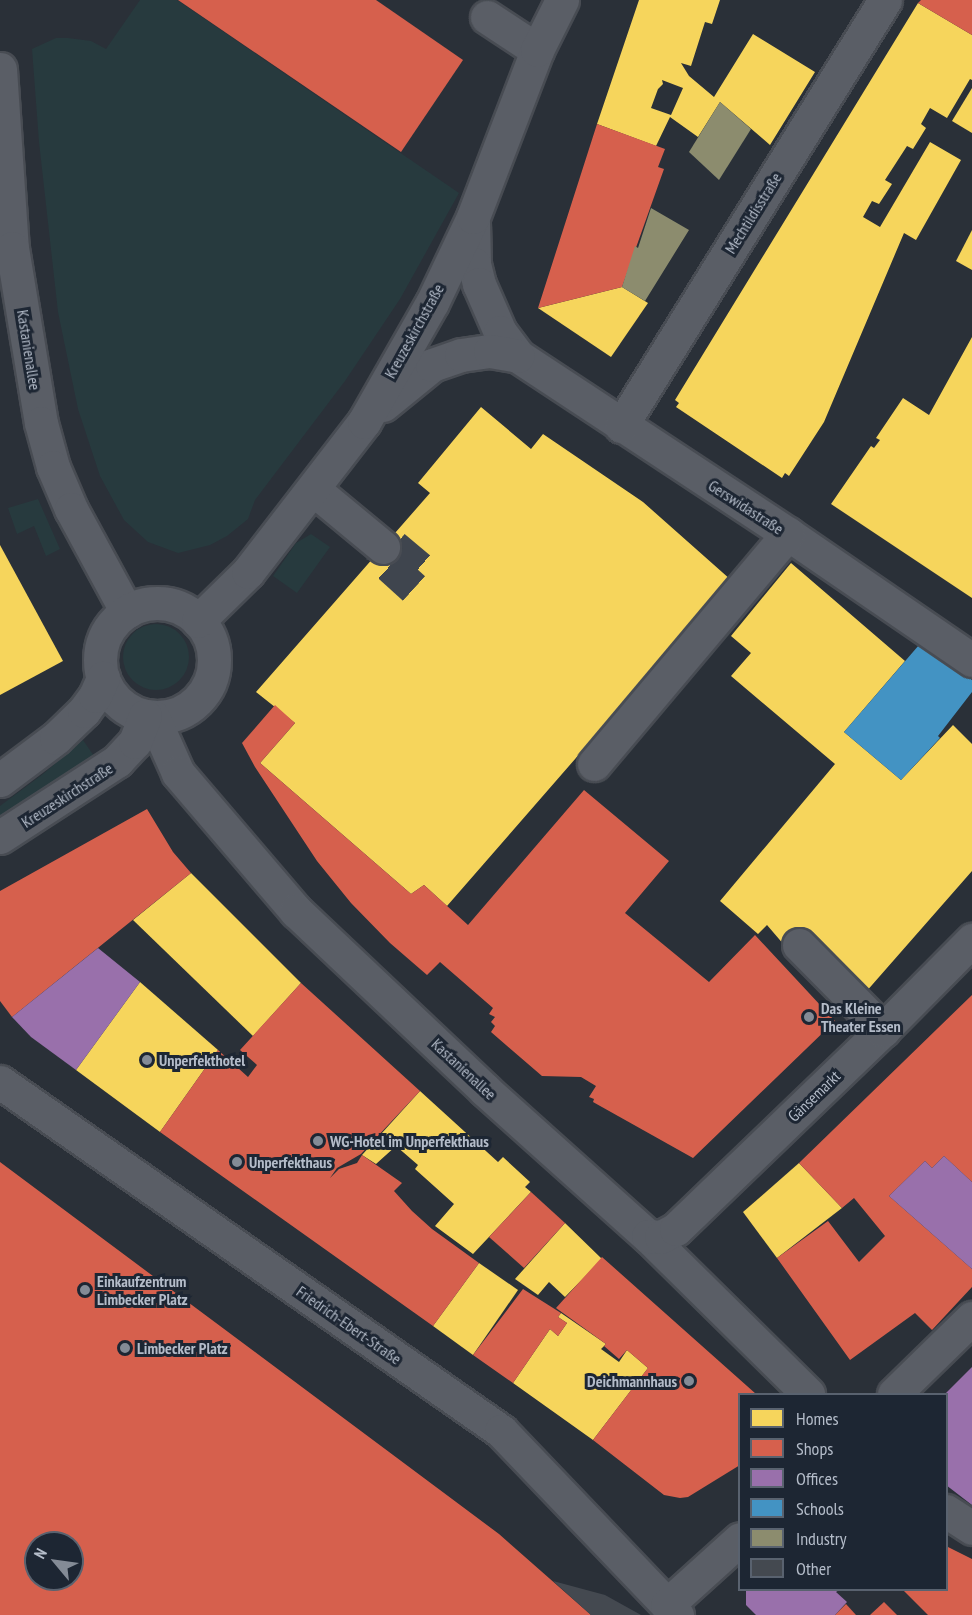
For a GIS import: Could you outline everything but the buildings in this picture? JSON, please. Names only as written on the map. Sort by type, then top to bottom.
[{"type":"street","name":"Kreuzeskirchstraße","points":[[198,621],[248,572],[364,422],[432,303],[473,217],[537,50],[562,0]]},
{"type":"street","name":"Mechtildisstraße","points":[[621,426],[885,0]]},
{"type":"street","points":[[487,17],[537,50]]},
{"type":"street","name":"Kastanienallee","points":[[0,69],[12,248],[41,423],[53,467],[71,508],[127,612]]},
{"type":"street","name":"Gerswidastraße","points":[[473,217],[474,264],[479,284],[500,332],[518,356],[788,534],[972,660]]},
{"type":"street","name":"Gerswidastraße","points":[[364,422],[432,365],[461,355],[490,351],[518,356]]},
{"type":"street","points":[[313,489],[383,547]]},
{"type":"street","points":[[594,764],[788,534]]},
{"type":"street","points":[[165,604],[189,613],[198,621],[205,631],[213,654],[210,678],[205,690],[188,707],[172,715],[149,716],[129,709],[116,700],[103,678],[100,655],[102,644],[112,625],[127,612],[141,605],[165,604]]},
{"type":"street","points":[[0,780],[56,738],[84,711],[103,678]]},
{"type":"street","name":"Kreuzeskirchstraße","points":[[0,837],[117,761],[135,742],[149,716]]},
{"type":"street","name":"Kastanienallee","points":[[149,716],[178,773],[296,911],[485,1090],[648,1236],[806,1393]]},
{"type":"street","name":"Gänsemarkt","points":[[648,1236],[661,1237],[676,1229],[883,1030],[972,940]]},
{"type":"street","points":[[810,951],[883,1030]]},
{"type":"street","name":"Friedrich-Ebert-Straße","points":[[0,1082],[501,1431],[672,1610]]},
{"type":"street","points":[[896,1393],[970,1325]]},
{"type":"street","points":[[948,1512],[972,1528]]},
{"type":"street","points":[[672,1610],[738,1541]]},
{"type":"green space","points":[[140,0],[177,0],[459,193],[400,299],[345,381],[255,500],[248,519],[227,536],[210,545],[178,553],[148,542],[124,520],[100,476],[78,409],[58,312],[39,142],[32,49],[56,38],[68,38],[91,41],[106,49]]},
{"type":"green space","points":[[38,499],[60,549],[46,556],[34,526],[17,534],[8,508]]},
{"type":"green space","points":[[311,534],[330,547],[297,593],[273,576],[296,543]]},
{"type":"green space","points":[[156,624],[169,626],[179,634],[187,644],[189,657],[187,670],[179,680],[169,688],[156,690],[143,688],[133,680],[125,670],[123,657],[125,644],[133,634],[143,626]]},
{"type":"green space","points":[[83,740],[96,759],[0,821],[0,806]]},
{"type":"tunnel","points":[[414,588],[383,560],[383,547],[394,546],[426,573]]},
{"type":"place","name":"Das Kleine Theater Essen","points":[[809,1017]]},
{"type":"place","name":"Unperfekthotel","points":[[147,1060]]},
{"type":"place","name":"WG-Hotel im Unperfekthaus","points":[[318,1141]]},
{"type":"place","name":"Unperfekthaus","points":[[237,1162]]},
{"type":"place","name":"Einkaufzentrum Limbecker Platz","points":[[85,1290]]},
{"type":"place","name":"Limbecker Platz","points":[[125,1348]]},
{"type":"place","name":"Deichmannhaus","points":[[689,1381]]}]
